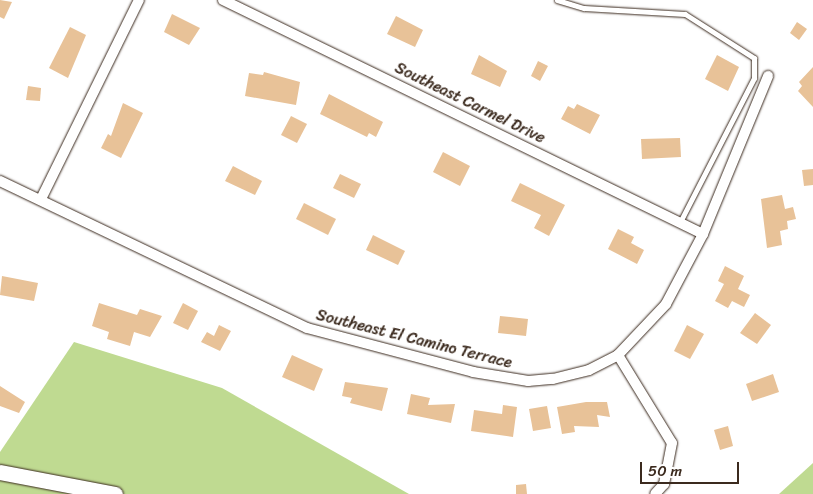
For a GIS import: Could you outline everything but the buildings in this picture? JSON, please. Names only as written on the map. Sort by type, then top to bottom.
[{"type":"main road","points":[[0,472],[115,494]]},
{"type":"street","points":[[41,199],[139,0]]},
{"type":"street","name":"Southeast Carmel Drive","points":[[223,0],[703,234]]},
{"type":"street","name":"Southeast El Camino Terrace","points":[[0,181],[41,199],[247,302],[340,338],[472,372],[528,381],[589,370],[618,356],[666,304],[703,234],[768,76]]},
{"type":"street","points":[[618,356],[672,443],[664,484],[655,494]]},
{"type":"lane","points":[[557,0],[584,8],[685,14],[754,58],[754,78],[680,222]]},
{"type":"green space","points":[[74,342],[222,388],[409,494],[0,494],[0,452]]},
{"type":"green space","points":[[813,463],[813,494],[779,494]]}]
